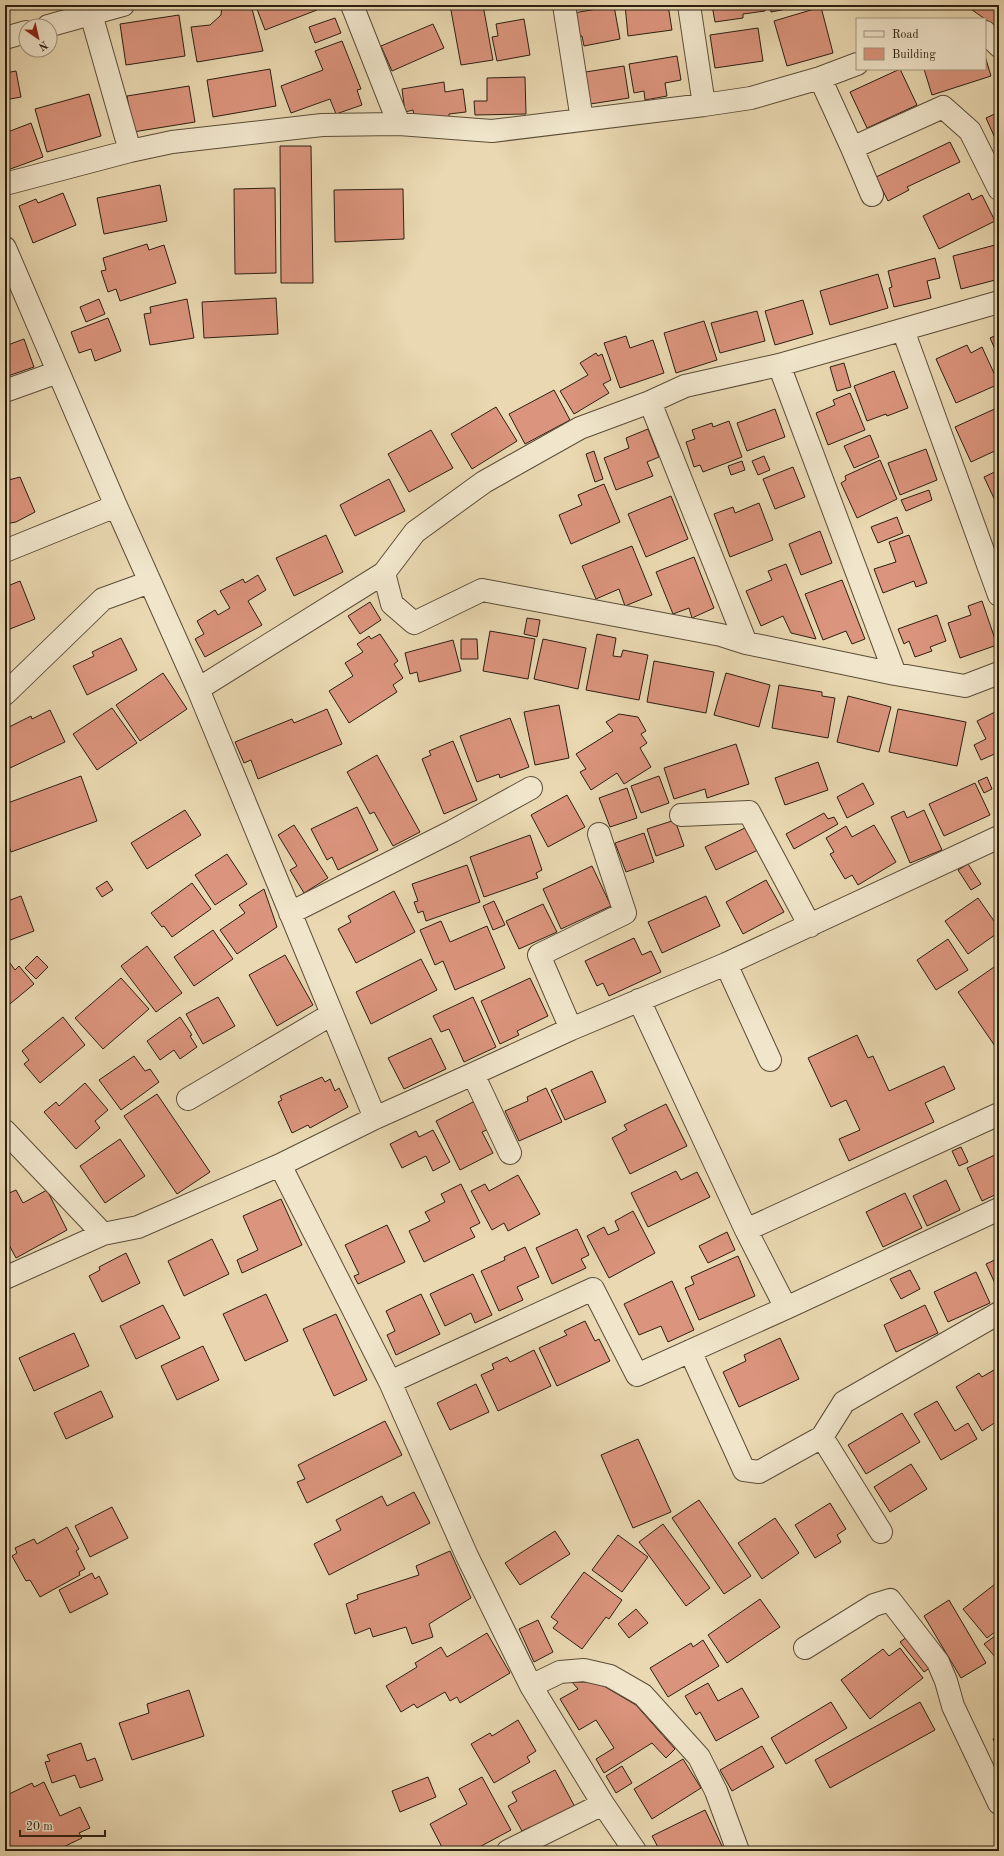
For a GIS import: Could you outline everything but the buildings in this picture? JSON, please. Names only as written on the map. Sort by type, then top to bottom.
[{"type":"street","points":[[58,23],[123,5]]},
{"type":"street","points":[[352,5],[399,124]]},
{"type":"street","points":[[564,5],[582,120]]},
{"type":"street","points":[[689,5],[704,106]]},
{"type":"street","points":[[91,14],[130,151]]},
{"type":"street","points":[[986,33],[999,46]]},
{"type":"street","points":[[5,38],[18,34]]},
{"type":"street","points":[[5,184],[130,151],[172,142],[322,125],[399,124],[492,131],[704,106],[751,98],[820,78],[856,64]]},
{"type":"street","points":[[820,78],[872,195]]},
{"type":"street","points":[[852,148],[942,107],[970,131],[999,189]]},
{"type":"street","points":[[7,259],[198,689],[375,1118]]},
{"type":"street","points":[[198,689],[384,573],[415,532],[484,482],[580,428],[650,402],[685,386],[779,365],[999,302]]},
{"type":"street","points":[[903,330],[999,595]]},
{"type":"street","points":[[779,365],[895,674]]},
{"type":"street","points":[[5,390],[58,372]]},
{"type":"street","points":[[650,402],[746,643]]},
{"type":"street","points":[[5,551],[116,506]]},
{"type":"street","points":[[384,573],[392,604],[414,623],[482,590],[722,635],[746,643],[895,674],[965,686],[999,673]]},
{"type":"street","points":[[5,694],[103,599],[150,582]]},
{"type":"street","points":[[290,913],[453,831],[531,788]]},
{"type":"street","points":[[681,815],[749,812],[810,926]]},
{"type":"street","points":[[571,1029],[539,955],[625,913],[599,834]]},
{"type":"street","points":[[5,1278],[104,1234],[138,1227],[280,1165],[375,1118],[571,1029],[726,964],[999,837]]},
{"type":"street","points":[[726,964],[770,1060]]},
{"type":"street","points":[[639,1000],[746,1230],[786,1308]]},
{"type":"street","points":[[188,1099],[332,1014]]},
{"type":"street","points":[[473,1074],[510,1153]]},
{"type":"street","points":[[746,1230],[999,1114]]},
{"type":"street","points":[[5,1131],[104,1234]]},
{"type":"street","points":[[280,1165],[390,1382],[467,1556],[531,1686],[603,1804],[635,1851]]},
{"type":"street","points":[[390,1382],[594,1289],[636,1375],[786,1308],[999,1209]]},
{"type":"street","points":[[690,1351],[744,1470],[760,1472],[822,1437],[844,1402],[999,1313]]},
{"type":"street","points":[[822,1437],[881,1532]]},
{"type":"street","points":[[805,1648],[874,1605],[890,1600],[938,1662],[946,1681],[953,1706],[999,1803]]},
{"type":"street","points":[[531,1686],[560,1672],[584,1670],[610,1676],[643,1695],[699,1757],[716,1791],[738,1851]]},
{"type":"street","points":[[508,1851],[603,1804]]}]
